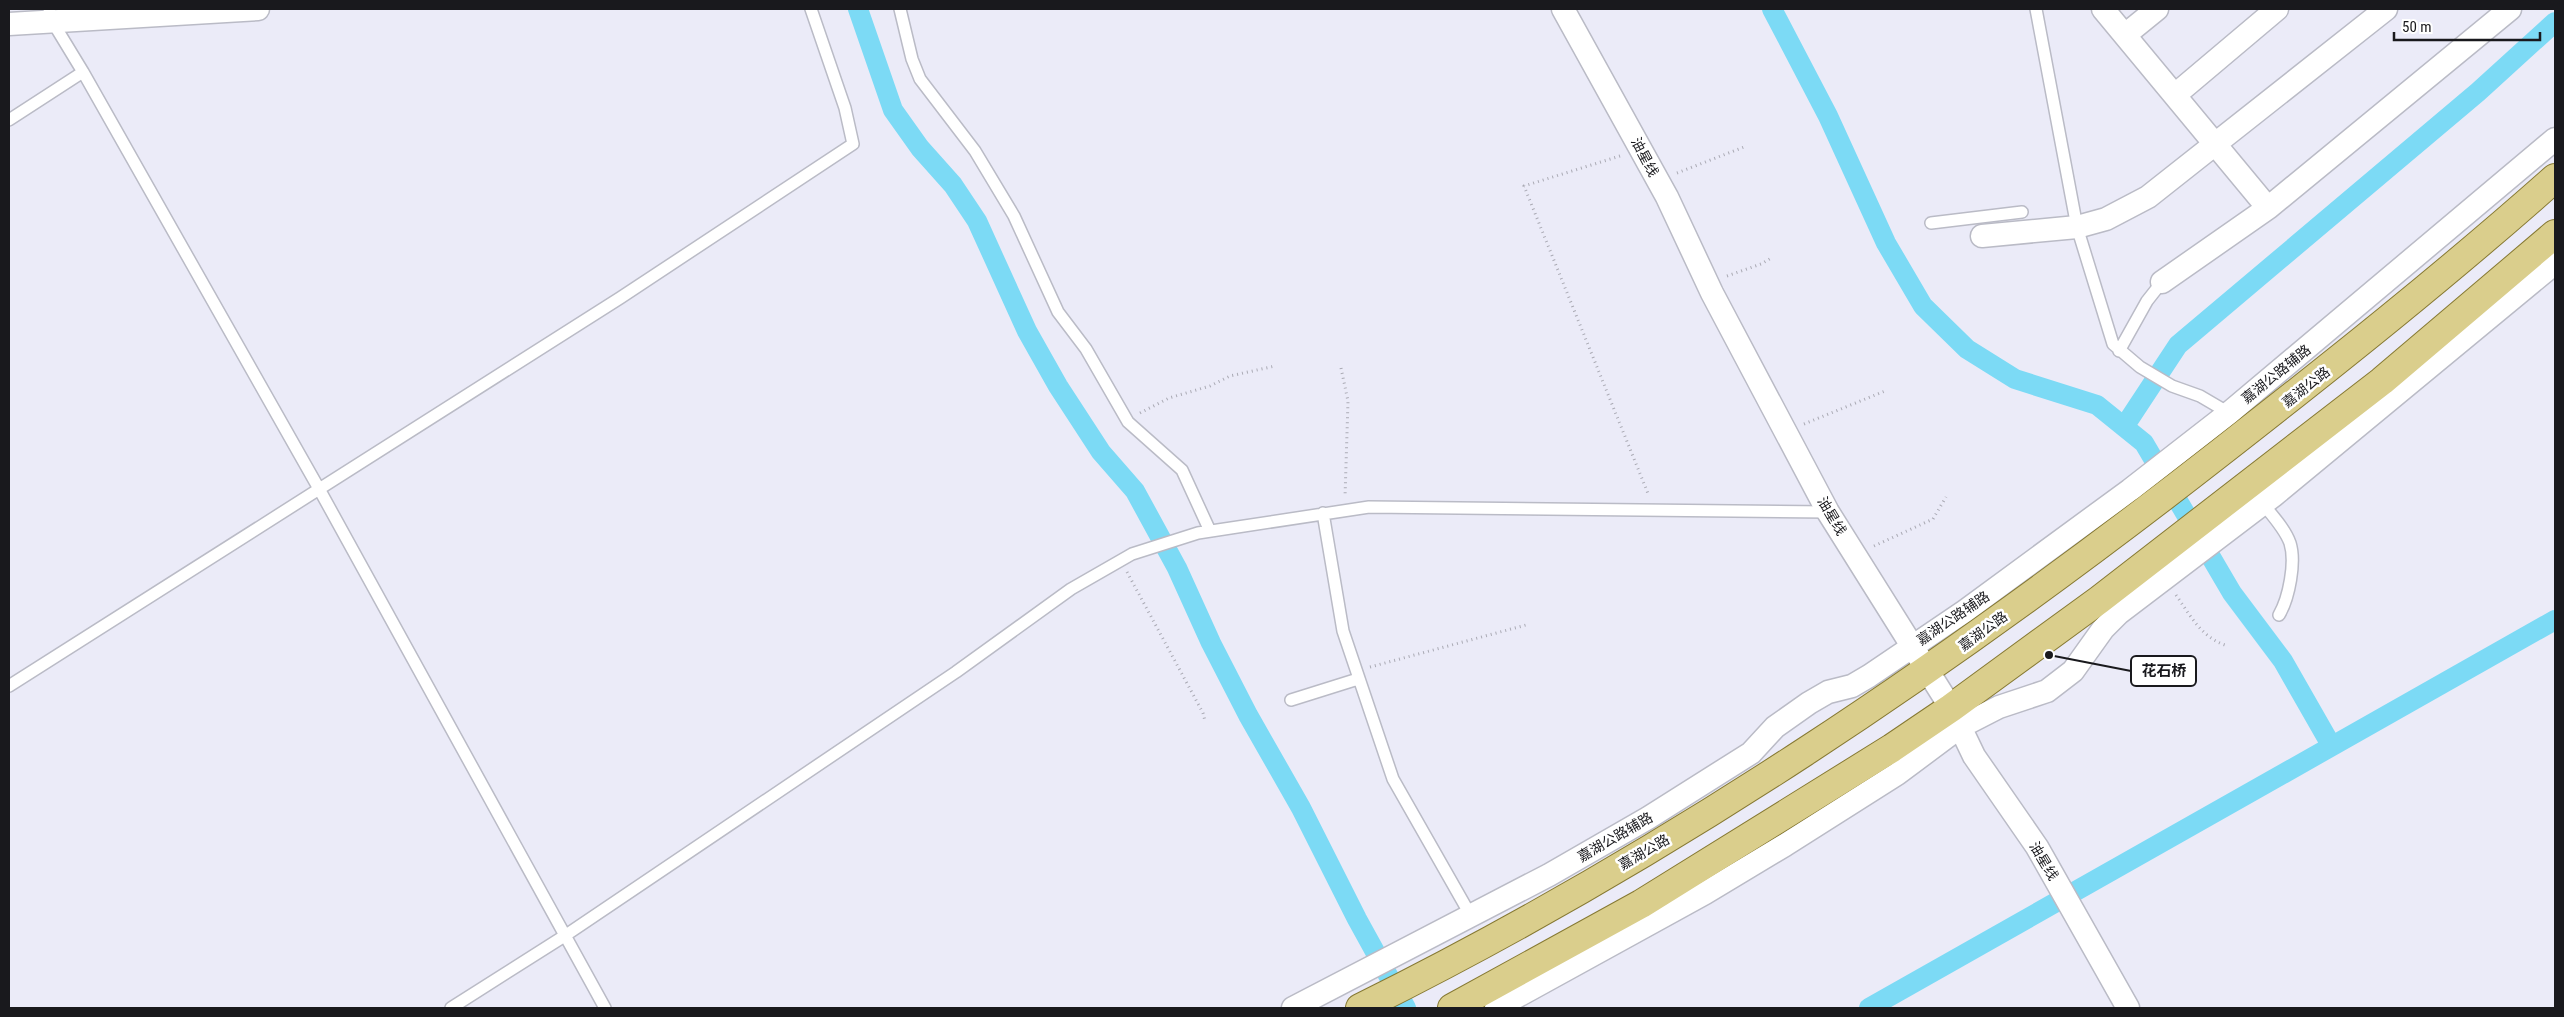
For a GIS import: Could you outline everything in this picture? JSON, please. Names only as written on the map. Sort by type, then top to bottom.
[{"type":"main road","name":"嘉湖公路","points":[[1362,1007],[1424,975],[1692,825],[1774,774],[1928,671],[2138,501],[2225,449],[2400,312],[2555,178]]},
{"type":"main road","points":[[1452,1008],[1642,904],[1892,748],[1955,717],[2165,548],[2253,501],[2382,381],[2555,234]]},
{"type":"street","points":[[9,24],[51,15],[258,9]]},
{"type":"street","name":"油星线","points":[[1563,9],[1658,181],[1708,284],[1828,512],[1928,671],[1955,717],[1974,756],[2044,859],[2128,1008]]},
{"type":"street","points":[[2103,9],[2268,208]]},
{"type":"street","points":[[2125,35],[2157,9]]},
{"type":"street","points":[[2175,94],[2277,9]]},
{"type":"street","points":[[1990,229],[2077,227],[2106,219],[2148,198],[2386,9]]},
{"type":"street","points":[[2162,282],[2268,208],[2510,9]]},
{"type":"street","name":"嘉湖公路辅路","points":[[1294,1008],[1410,949],[1648,818],[1751,754],[1775,727],[1809,704],[1828,692],[1852,686],[2020,572],[2138,501],[2210,426],[2229,413],[2555,139]]},
{"type":"street","points":[[1501,1007],[1705,893],[1897,774],[1955,717],[1999,707],[2047,691],[2073,671],[2108,624],[2170,577],[2253,501],[2385,406],[2555,263]]},
{"type":"lane","points":[[9,686],[318,488],[620,298],[853,144],[845,108],[811,9]]},
{"type":"lane","points":[[900,9],[912,59],[920,79],[975,151],[1014,216],[1058,312],[1086,350],[1128,422],[1182,470],[1204,532]]},
{"type":"lane","points":[[2036,9],[2077,227],[2104,320],[2113,344],[2140,367],[2172,386],[2200,396],[2229,413]]},
{"type":"lane","points":[[51,15],[318,488],[605,1008]]},
{"type":"lane","points":[[9,120],[83,72]]},
{"type":"lane","points":[[1930,224],[1990,229],[2022,212]]},
{"type":"lane","points":[[2119,351],[2148,301],[2162,282]]},
{"type":"lane","points":[[2253,501],[2290,541],[2292,553],[2288,600],[2279,615]]},
{"type":"lane","points":[[451,1008],[566,935],[956,672],[1071,590],[1132,554],[1204,532],[1369,507],[1828,512]]},
{"type":"lane","points":[[1323,514],[1343,631],[1393,779],[1471,916]]},
{"type":"lane","points":[[1291,700],[1357,675]]},
{"type":"path","points":[[1658,181],[1744,147]]},
{"type":"path","points":[[1641,149],[1524,186],[1649,495],[1648,509]]},
{"type":"path","points":[[1708,284],[1739,270],[1761,264],[1773,257]]},
{"type":"path","points":[[1128,422],[1148,407],[1169,398],[1210,386],[1230,376],[1275,366]]},
{"type":"path","points":[[1341,368],[1348,401],[1345,510]]},
{"type":"path","points":[[1785,432],[1885,391]]},
{"type":"path","points":[[1855,555],[1933,519],[1946,497]]},
{"type":"path","points":[[1121,560],[1203,712],[1204,721]]},
{"type":"path","points":[[2170,577],[2201,631],[2213,641],[2225,645]]},
{"type":"path","points":[[1357,675],[1526,626]]},
{"type":"waterway","points":[[858,9],[893,110],[920,148],[953,185],[977,221],[1027,331],[1058,386],[1101,452],[1135,491],[1177,568],[1211,643],[1248,715],[1301,808],[1357,919],[1406,1008]]},
{"type":"waterway","points":[[1772,9],[1828,116],[1886,243],[1923,306],[1967,349],[2015,379],[2097,405],[2144,443],[2232,593],[2283,661],[2331,745]]},
{"type":"waterway","points":[[2124,427],[2178,345],[2478,92],[2555,22]]},
{"type":"waterway","points":[[1869,1008],[2555,620]]},
{"type":"place","name":"花石桥","points":[[2049,655]]}]
